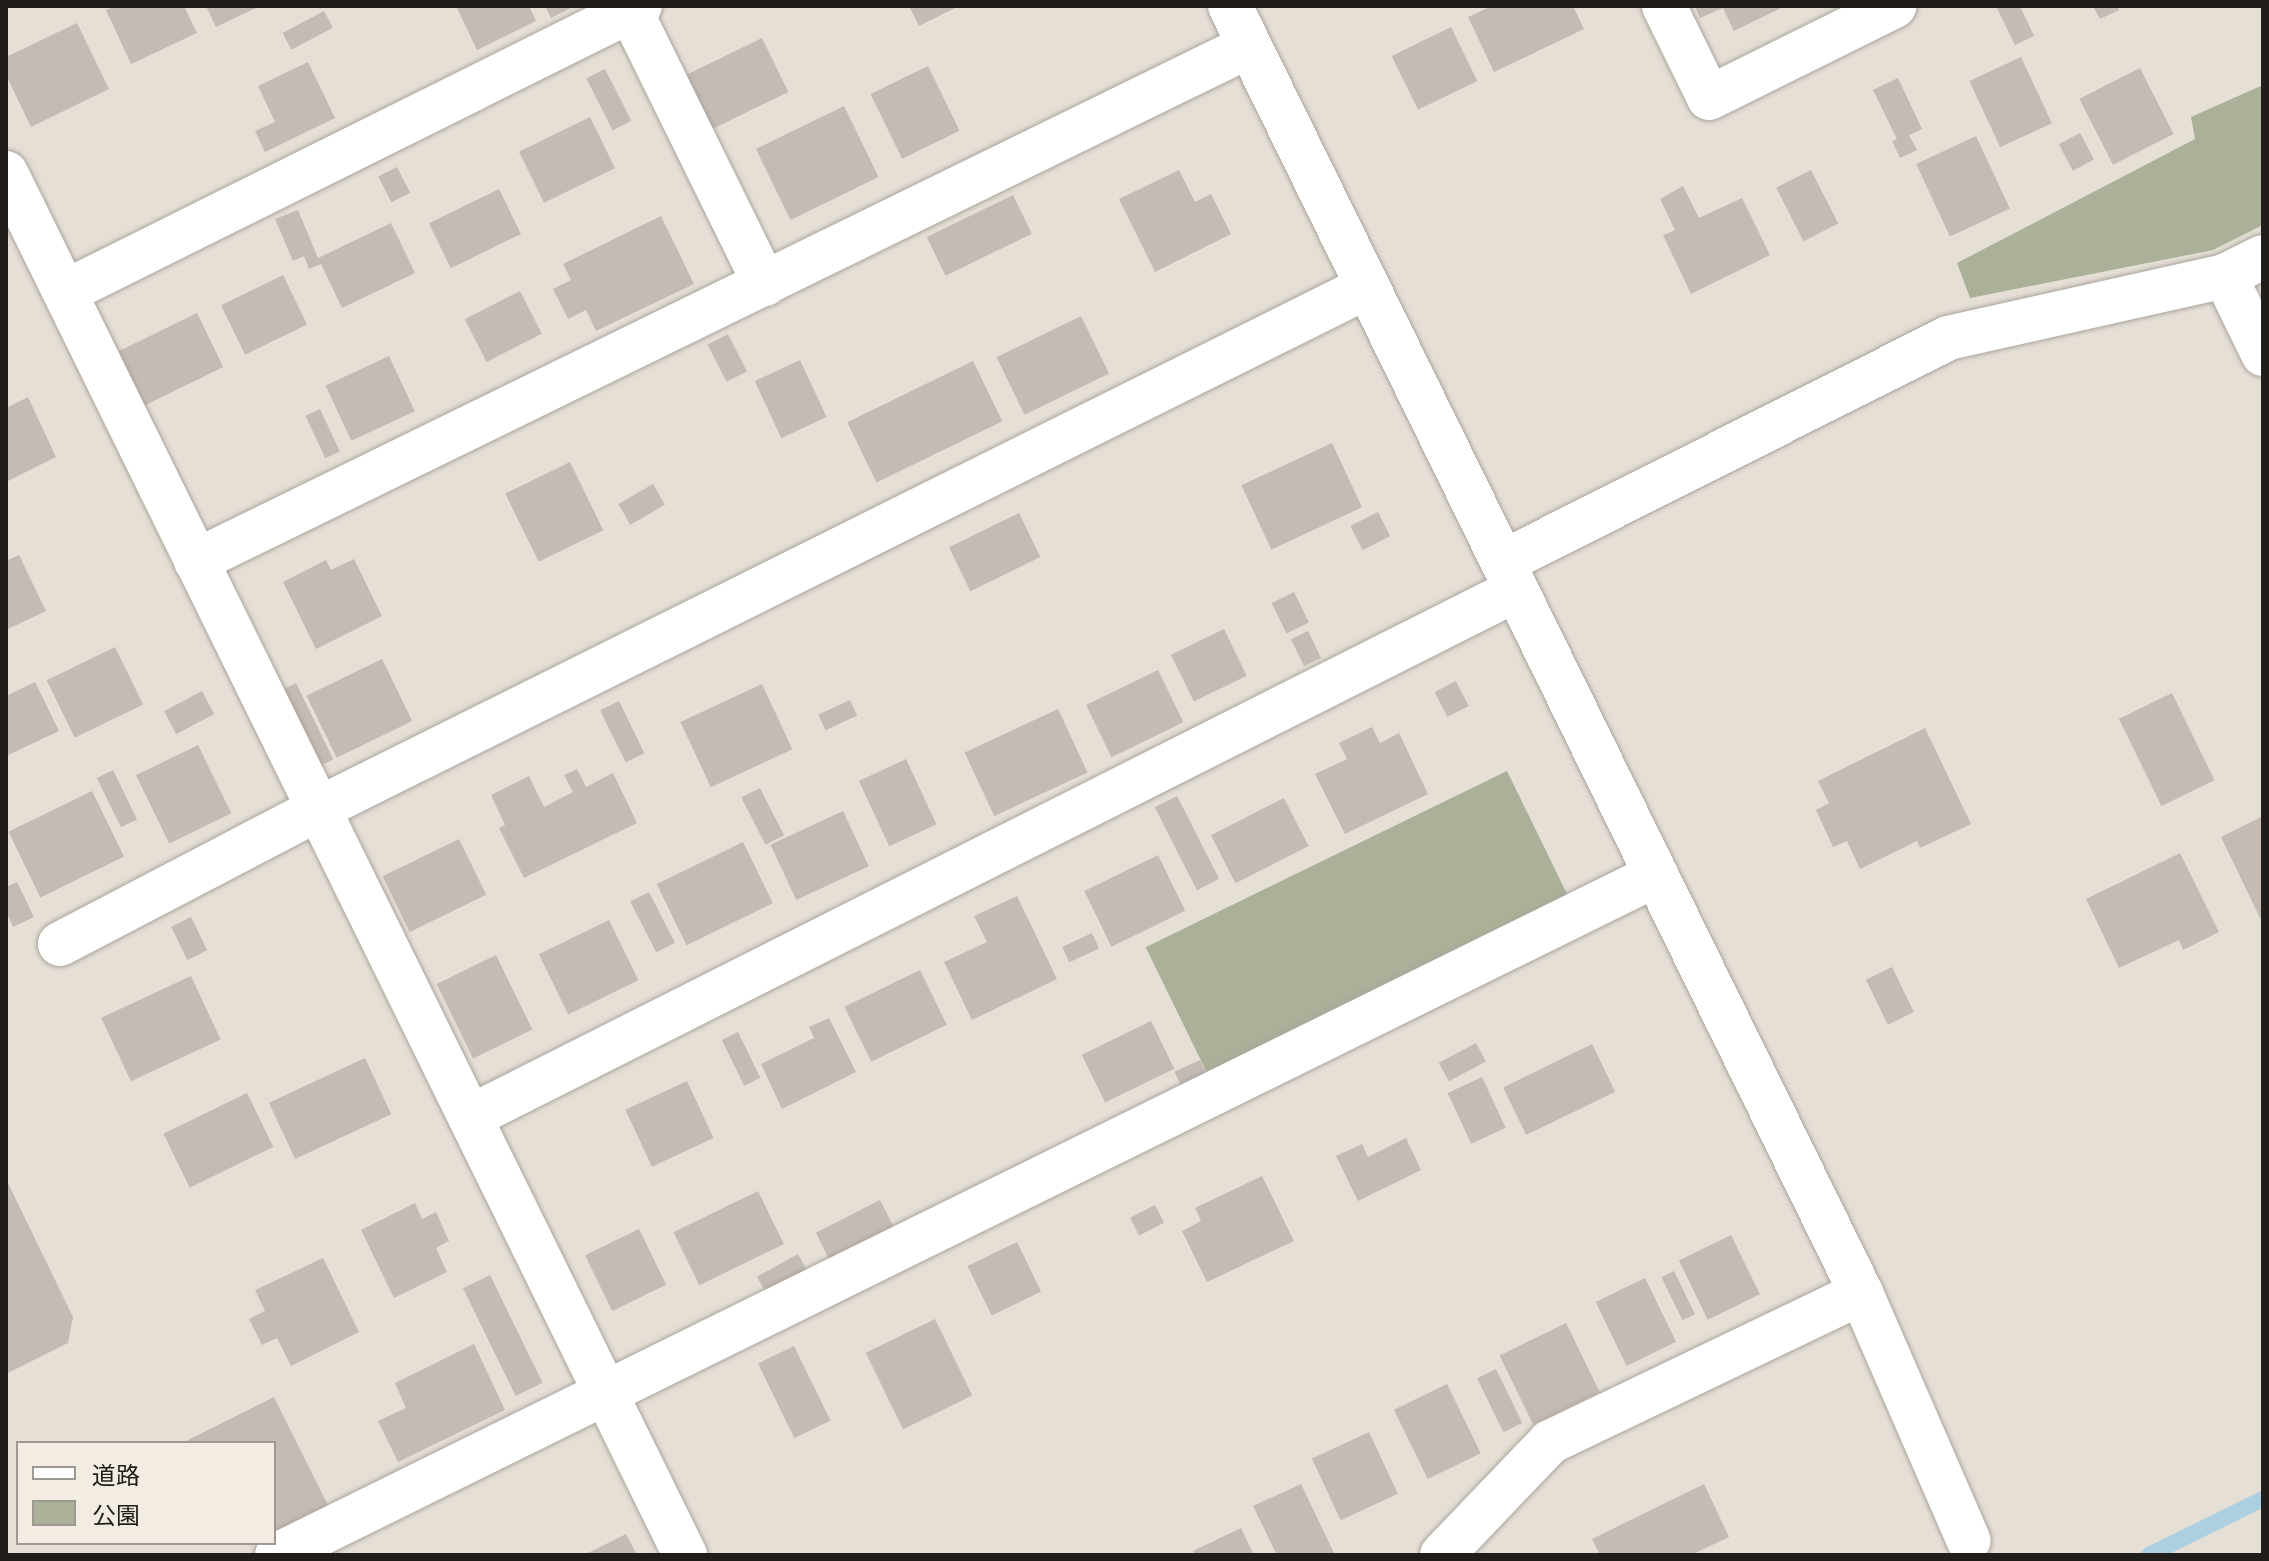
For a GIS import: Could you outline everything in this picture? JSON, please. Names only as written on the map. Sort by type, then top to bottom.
[{"type":"street","points":[[1230,6],[1861,1293],[1972,1548]]},
{"type":"street","points":[[1664,6],[1709,98],[1894,6]]},
{"type":"street","points":[[65,292],[633,8],[765,284]]},
{"type":"street","points":[[196,561],[1249,46]]},
{"type":"street","points":[[6,173],[685,1555]]},
{"type":"street","points":[[470,1117],[1510,576],[1948,338],[2244,267],[2263,354]]},
{"type":"street","points":[[60,944],[318,809],[1367,287]]},
{"type":"street","points":[[277,1555],[1656,875]]},
{"type":"street","points":[[1442,1555],[1550,1442],[1861,1293]]},
{"type":"green space","points":[[2263,85],[2263,225],[2213,250],[1970,298],[1957,263],[2195,139],[2191,117]]},
{"type":"green space","points":[[1507,771],[1568,897],[1207,1073],[1146,947]]},
{"type":"building","points":[[115,6],[184,6],[197,33],[131,64],[106,10]]},
{"type":"building","points":[[206,6],[260,6],[216,27]]},
{"type":"building","points":[[456,6],[529,6],[536,21],[477,50]]},
{"type":"building","points":[[545,6],[575,6],[551,18]]},
{"type":"building","points":[[909,6],[959,6],[919,26]]},
{"type":"building","points":[[1492,6],[1573,6],[1584,29],[1494,72],[1468,17]]},
{"type":"building","points":[[1695,6],[1785,6],[1734,31],[1723,8],[1700,18]]},
{"type":"building","points":[[1996,6],[2020,6],[2034,36],[2015,45]]},
{"type":"building","points":[[2093,6],[2117,6],[2119,10],[2100,19]]},
{"type":"building","points":[[324,11],[333,28],[291,50],[283,33]]},
{"type":"building","points":[[77,23],[109,89],[31,127],[6,75],[6,57]]},
{"type":"building","points":[[1451,27],[1477,81],[1418,110],[1392,56]]},
{"type":"building","points":[[762,38],[788,92],[708,131],[682,77]]},
{"type":"building","points":[[2021,57],[2052,123],[2000,147],[1969,81]]},
{"type":"building","points":[[308,62],[335,118],[265,152],[255,131],[275,122],[258,86]]},
{"type":"building","points":[[928,66],[960,131],[902,159],[870,94]]},
{"type":"building","points":[[2140,68],[2174,134],[2113,165],[2079,99]]},
{"type":"building","points":[[605,69],[631,121],[613,130],[586,79]]},
{"type":"building","points":[[1898,78],[1922,129],[1909,135],[1917,150],[1900,158],[1892,141],[1897,139],[1873,90]]},
{"type":"building","points":[[844,106],[879,177],[791,220],[756,149]]},
{"type":"building","points":[[590,117],[615,168],[544,203],[519,152]]},
{"type":"building","points":[[2080,133],[2094,159],[2073,171],[2059,144]]},
{"type":"building","points":[[1976,136],[2010,209],[1950,236],[1916,164]]},
{"type":"building","points":[[397,167],[410,193],[391,202],[378,177]]},
{"type":"building","points":[[1179,170],[1195,202],[1211,194],[1231,234],[1155,272],[1119,199]]},
{"type":"building","points":[[1811,170],[1838,223],[1803,241],[1776,188]]},
{"type":"building","points":[[1683,186],[1699,218],[1742,198],[1770,255],[1691,294],[1663,235],[1675,230],[1660,199]]},
{"type":"building","points":[[499,189],[521,234],[451,268],[429,223]]},
{"type":"building","points":[[1013,195],[1032,234],[946,276],[927,237]]},
{"type":"building","points":[[298,210],[318,258],[391,223],[415,273],[342,308],[321,264],[309,269],[304,256],[293,261],[275,219]]},
{"type":"building","points":[[661,216],[694,284],[596,331],[586,310],[568,319],[553,289],[571,280],[563,264]]},
{"type":"building","points":[[283,275],[307,324],[245,355],[221,305]]},
{"type":"building","points":[[520,291],[542,334],[487,362],[465,319]]},
{"type":"building","points":[[197,313],[223,367],[139,408],[113,354]]},
{"type":"building","points":[[1081,316],[1109,374],[1025,415],[997,357]]},
{"type":"building","points":[[728,334],[747,371],[727,382],[708,344]]},
{"type":"building","points":[[389,356],[415,411],[351,441],[326,386]]},
{"type":"building","points":[[800,360],[827,417],[781,438],[755,381]]},
{"type":"building","points":[[973,361],[1002,421],[877,483],[847,422]]},
{"type":"building","points":[[28,397],[56,457],[6,482],[6,408]]},
{"type":"building","points":[[320,409],[340,452],[325,458],[305,416]]},
{"type":"building","points":[[1332,443],[1362,507],[1271,550],[1241,485]]},
{"type":"building","points":[[570,462],[603,530],[539,562],[505,494]]},
{"type":"building","points":[[653,484],[665,505],[630,525],[618,504]]},
{"type":"building","points":[[1378,512],[1390,536],[1363,550],[1350,526]]},
{"type":"building","points":[[1019,513],[1040,557],[970,591],[949,547]]},
{"type":"building","points":[[19,555],[46,611],[6,630],[6,561]]},
{"type":"building","points":[[354,559],[382,616],[316,649],[283,582],[326,560],[331,570]]},
{"type":"building","points":[[1294,592],[1309,623],[1286,634],[1272,603]]},
{"type":"building","points":[[1224,629],[1247,676],[1194,702],[1171,655]]},
{"type":"building","points":[[1308,631],[1321,658],[1304,666],[1291,639]]},
{"type":"building","points":[[115,647],[143,705],[75,738],[47,680]]},
{"type":"building","points":[[382,659],[412,721],[337,758],[307,696]]},
{"type":"building","points":[[1158,670],[1183,722],[1112,757],[1086,705]]},
{"type":"building","points":[[1456,681],[1469,706],[1447,717],[1435,692]]},
{"type":"building","points":[[35,682],[59,731],[6,756],[6,696]]},
{"type":"building","points":[[296,683],[333,759],[321,766],[283,689]]},
{"type":"building","points":[[762,684],[792,749],[711,787],[680,722]]},
{"type":"building","points":[[202,691],[214,714],[176,734],[164,711]]},
{"type":"building","points":[[2172,693],[2215,780],[2161,806],[2119,719]]},
{"type":"building","points":[[850,700],[857,715],[825,730],[818,715]]},
{"type":"building","points":[[619,701],[644,753],[626,762],[600,710]]},
{"type":"building","points":[[1058,709],[1088,772],[994,816],[965,753]]},
{"type":"building","points":[[1372,727],[1380,743],[1399,733],[1428,794],[1345,834],[1315,774],[1347,759],[1339,743]]},
{"type":"building","points":[[1925,728],[1971,824],[1920,848],[1917,841],[1860,869],[1847,841],[1833,847],[1816,810],[1829,803],[1818,781]]},
{"type":"building","points":[[198,745],[231,813],[169,844],[136,775]]},
{"type":"building","points":[[906,759],[936,824],[889,846],[859,781]]},
{"type":"building","points":[[577,769],[586,787],[613,773],[637,823],[524,878],[499,828],[505,825],[491,795],[529,776],[544,807],[573,792],[564,775]]},
{"type":"building","points":[[113,770],[137,819],[121,827],[97,778]]},
{"type":"building","points":[[760,788],[784,835],[765,845],[741,798]]},
{"type":"building","points":[[92,791],[124,857],[40,897],[8,832]]},
{"type":"building","points":[[1177,796],[1219,879],[1197,890],[1155,807]]},
{"type":"building","points":[[1284,798],[1309,846],[1235,883],[1211,835]]},
{"type":"building","points":[[843,811],[869,866],[796,900],[770,845]]},
{"type":"building","points":[[2263,816],[2263,916],[2260,918],[2221,837]]},
{"type":"building","points":[[459,839],[486,895],[410,932],[383,876]]},
{"type":"building","points":[[743,842],[773,903],[687,945],[657,884]]},
{"type":"building","points":[[2180,853],[2219,932],[2183,950],[2179,940],[2119,968],[2086,899]]},
{"type":"building","points":[[1158,855],[1185,911],[1111,947],[1084,891]]},
{"type":"building","points":[[17,882],[34,917],[13,927],[6,911],[6,887]]},
{"type":"building","points":[[649,892],[675,943],[656,952],[630,902]]},
{"type":"building","points":[[1017,896],[1057,979],[972,1020],[944,962],[987,942],[974,916]]},
{"type":"building","points":[[191,917],[207,950],[187,960],[171,927]]},
{"type":"building","points":[[609,920],[638,980],[568,1014],[539,954]]},
{"type":"building","points":[[1092,933],[1099,948],[1069,962],[1062,947]]},
{"type":"building","points":[[496,955],[532,1030],[473,1059],[437,984]]},
{"type":"building","points":[[1892,967],[1914,1012],[1888,1025],[1866,980]]},
{"type":"building","points":[[920,970],[947,1025],[871,1062],[845,1007]]},
{"type":"building","points":[[191,976],[221,1039],[131,1081],[101,1018]]},
{"type":"building","points":[[829,1018],[856,1072],[782,1109],[761,1064],[814,1038],[809,1027]]},
{"type":"building","points":[[1151,1021],[1174,1069],[1105,1102],[1082,1055]]},
{"type":"building","points":[[738,1032],[760,1078],[744,1086],[722,1040]]},
{"type":"building","points":[[1476,1043],[1486,1062],[1449,1081],[1439,1063]]},
{"type":"building","points":[[1592,1044],[1615,1092],[1526,1135],[1503,1087]]},
{"type":"building","points":[[365,1058],[391,1114],[295,1159],[269,1103]]},
{"type":"building","points":[[1200,1060],[1207,1075],[1182,1087],[1175,1072]]},
{"type":"building","points":[[1482,1077],[1506,1128],[1471,1144],[1448,1093]]},
{"type":"building","points":[[687,1081],[714,1138],[652,1167],[625,1110]]},
{"type":"building","points":[[247,1093],[273,1147],[190,1188],[163,1134]]},
{"type":"building","points":[[1406,1138],[1421,1170],[1358,1201],[1336,1156],[1362,1144],[1368,1157]]},
{"type":"building","points":[[1262,1176],[1294,1241],[1207,1282],[1182,1231],[1201,1221],[1195,1208]]},
{"type":"building","points":[[6,1179],[73,1317],[68,1343],[6,1374]]},
{"type":"building","points":[[758,1191],[784,1244],[699,1285],[674,1232]]},
{"type":"building","points":[[880,1200],[895,1230],[831,1263],[816,1233]]},
{"type":"building","points":[[415,1203],[422,1219],[436,1212],[449,1241],[436,1248],[447,1272],[394,1298],[361,1230]]},
{"type":"building","points":[[1155,1205],[1164,1223],[1139,1236],[1130,1218]]},
{"type":"building","points":[[639,1229],[666,1285],[612,1311],[585,1255]]},
{"type":"building","points":[[1731,1235],[1760,1294],[1708,1320],[1679,1260]]},
{"type":"building","points":[[1017,1242],[1041,1291],[992,1316],[968,1266]]},
{"type":"building","points":[[798,1254],[809,1274],[768,1297],[757,1277]]},
{"type":"building","points":[[323,1258],[359,1332],[291,1366],[277,1338],[262,1345],[249,1319],[265,1311],[255,1290]]},
{"type":"building","points":[[1674,1271],[1695,1314],[1682,1320],[1661,1277]]},
{"type":"building","points":[[490,1275],[543,1383],[516,1396],[463,1288]]},
{"type":"building","points":[[1645,1278],[1676,1342],[1627,1366],[1596,1302]]},
{"type":"building","points":[[935,1319],[972,1395],[903,1429],[866,1353]]},
{"type":"building","points":[[1566,1323],[1600,1392],[1533,1425],[1499,1355]]},
{"type":"building","points":[[474,1344],[505,1410],[398,1462],[378,1421],[406,1408],[395,1383]]},
{"type":"building","points":[[794,1346],[830,1421],[794,1438],[758,1364]]},
{"type":"building","points":[[1496,1369],[1522,1423],[1503,1432],[1477,1378]]},
{"type":"building","points":[[1447,1384],[1481,1453],[1428,1479],[1394,1410]]},
{"type":"building","points":[[274,1397],[331,1511],[276,1538],[276,1441],[186,1441]]},
{"type":"building","points":[[1369,1432],[1398,1494],[1341,1520],[1312,1459]]},
{"type":"building","points":[[1301,1484],[1335,1555],[1277,1555],[1253,1506]]},
{"type":"building","points":[[1704,1484],[1729,1537],[1691,1555],[1600,1555],[1592,1539]]},
{"type":"building","points":[[1241,1528],[1254,1555],[1195,1555],[1193,1551]]},
{"type":"building","points":[[626,1534],[637,1555],[584,1555]]},
{"type":"waterway","points":[[2149,1555],[2263,1499]]}]
